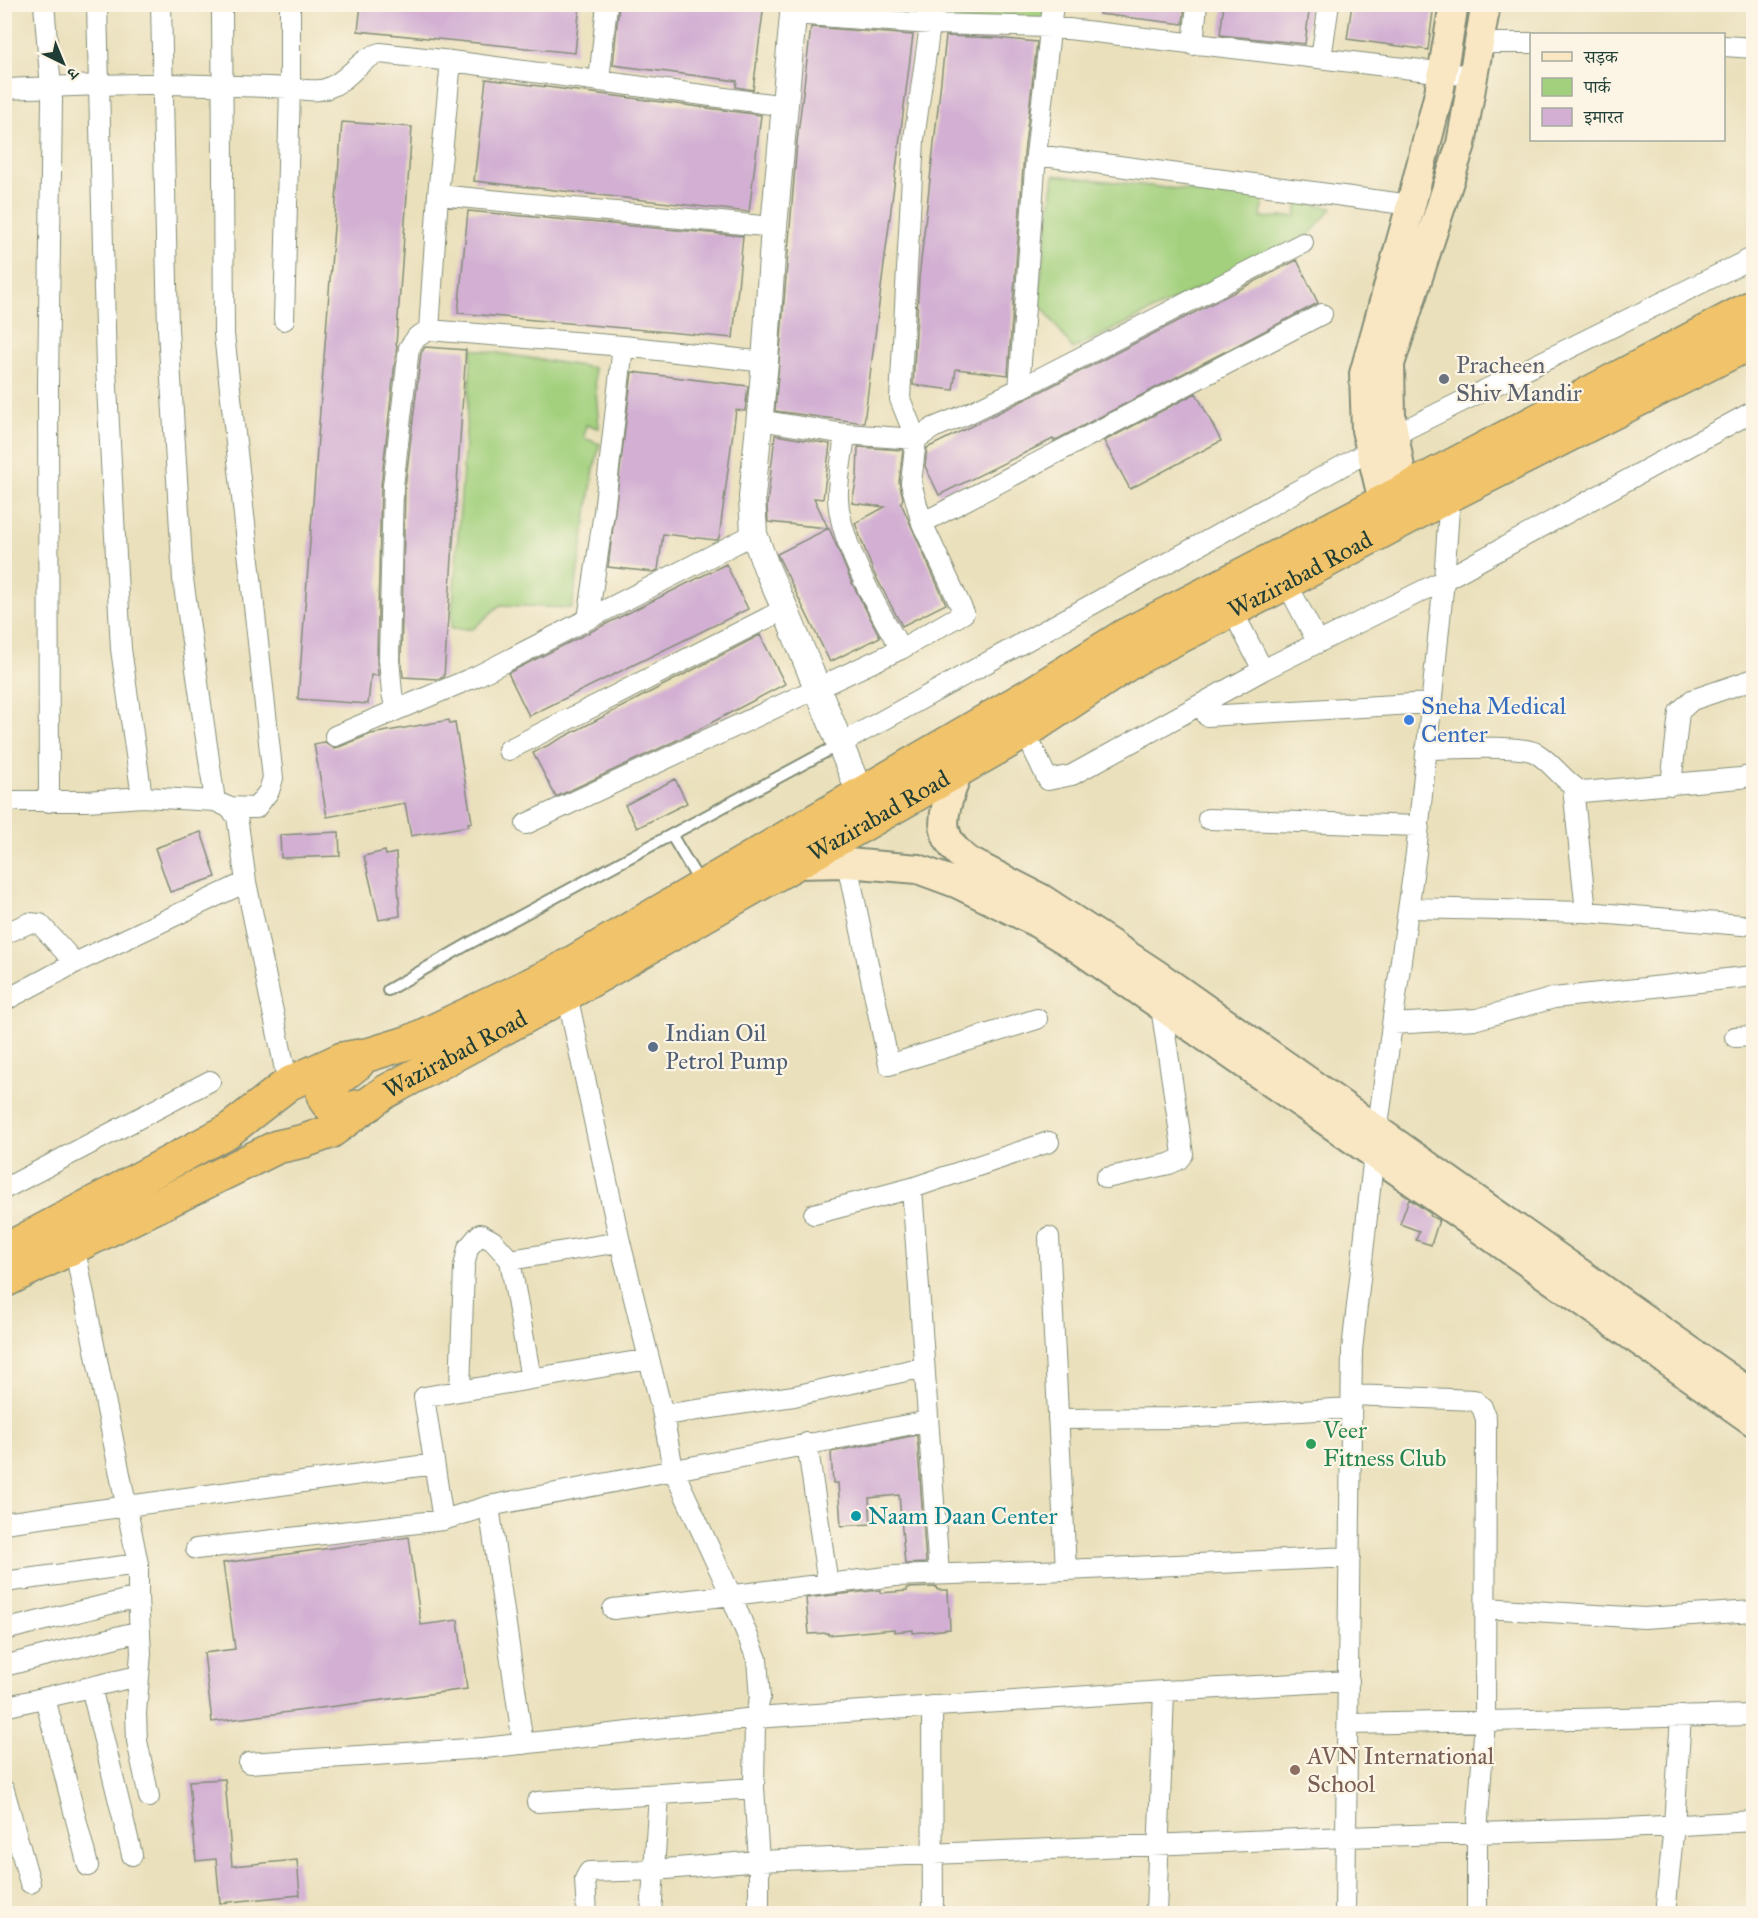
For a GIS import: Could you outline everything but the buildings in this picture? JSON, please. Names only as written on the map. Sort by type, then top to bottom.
[{"type":"highway","name":"Wazirabad Road","points":[[4,1281],[277,1147],[304,1142],[330,1131],[385,1092],[567,994],[1025,732],[1135,659],[1450,495],[1749,325]]},
{"type":"highway","name":"Wazirabad Road","points":[[4,1251],[228,1131],[288,1084],[342,1059],[371,1054],[410,1042],[555,973],[1028,696],[1124,636],[1393,496],[1749,325]]},
{"type":"highway","points":[[368,1105],[344,1110],[329,1105],[324,1100],[323,1094],[329,1086],[371,1054]]},
{"type":"main road","points":[[1382,442],[1366,430],[1364,374],[1411,205],[1444,72],[1454,4]]},
{"type":"main road","points":[[1393,496],[1382,442],[1391,417],[1390,364],[1461,144],[1486,4]]},
{"type":"main road","points":[[958,771],[943,815],[944,831],[950,844],[958,853],[968,861],[1042,899],[1156,974],[1376,1142],[1573,1282],[1754,1422]]},
{"type":"main road","points":[[795,864],[847,863],[918,869],[956,883],[1032,920],[1071,944],[1161,1006],[1376,1142]]},
{"type":"main road","points":[[1573,1282],[1754,1396]]},
{"type":"street","points":[[44,4],[50,88],[50,802]]},
{"type":"street","points":[[97,4],[105,368],[121,649],[142,797]]},
{"type":"street","points":[[161,4],[168,329],[183,579],[222,804],[237,816],[246,882],[288,1084]]},
{"type":"street","points":[[4,801],[50,802],[142,797],[256,808],[269,791],[273,778],[224,334],[222,4]]},
{"type":"street","points":[[284,320],[290,4]]},
{"type":"street","points":[[599,81],[607,4]]},
{"type":"street","points":[[1019,389],[1036,155],[1053,4]]},
{"type":"street","points":[[1193,45],[1197,4]]},
{"type":"street","points":[[1321,58],[1329,4]]},
{"type":"street","points":[[860,793],[754,534],[752,497],[794,9],[932,14],[1472,76]]},
{"type":"street","points":[[526,824],[901,650],[964,613],[922,523],[911,483],[916,439],[900,399],[914,139],[932,14]]},
{"type":"street","points":[[1478,43],[1530,43]]},
{"type":"street","points":[[1725,46],[1754,48]]},
{"type":"street","points":[[4,89],[161,84],[290,88],[313,91],[328,88],[339,82],[359,63],[380,53],[785,106]]},
{"type":"street","points":[[429,330],[438,195],[451,61]]},
{"type":"street","points":[[1036,155],[1411,205]]},
{"type":"street","points":[[438,195],[774,226]]},
{"type":"street","points":[[759,420],[845,434],[916,439],[933,428],[1019,389],[1303,243]]},
{"type":"street","points":[[840,744],[1382,442],[1754,257]]},
{"type":"street","points":[[922,523],[1322,314]]},
{"type":"street","points":[[396,710],[389,659],[393,486],[409,348],[417,337],[429,330],[624,346],[765,363]]},
{"type":"street","points":[[588,619],[610,469],[624,346]]},
{"type":"street","points":[[1025,732],[1048,780],[1071,775],[1263,670],[1443,580],[1754,411]]},
{"type":"street","points":[[845,434],[838,500],[847,541],[901,650]]},
{"type":"street","points":[[1345,1914],[1352,1350],[1376,1142],[1418,826],[1450,495]]},
{"type":"street","points":[[335,736],[477,676],[754,534]]},
{"type":"street","points":[[1286,582],[1318,643]]},
{"type":"street","points":[[508,750],[785,609]]},
{"type":"street","points":[[1232,610],[1263,670]]},
{"type":"street","points":[[1671,785],[1678,712],[1692,700],[1754,679]]},
{"type":"street","points":[[1207,716],[1430,704]]},
{"type":"street","points":[[1426,750],[1530,750],[1545,760],[1572,787],[1582,792],[1754,775]]},
{"type":"street","points":[[1572,787],[1586,912]]},
{"type":"street","points":[[1208,819],[1418,826]]},
{"type":"street","points":[[847,863],[889,1065],[1037,1019]]},
{"type":"street","points":[[4,1001],[75,963],[246,882]]},
{"type":"street","points":[[1408,908],[1586,912],[1742,925]]},
{"type":"street","points":[[4,934],[29,924],[39,924],[75,963]]},
{"type":"street","points":[[1392,1024],[1477,1019],[1554,998],[1754,976]]},
{"type":"street","points":[[567,994],[620,1242],[663,1415],[673,1469],[731,1595],[757,1659],[760,1698],[755,1718],[754,1788],[759,1861],[759,1914]]},
{"type":"street","points":[[1106,1178],[1169,1164],[1178,1160],[1183,1154],[1161,1006]]},
{"type":"street","points":[[4,1188],[210,1081]]},
{"type":"street","points":[[814,1214],[912,1188],[1049,1142]]},
{"type":"street","points":[[912,1188],[939,1574]]},
{"type":"street","points":[[460,1391],[464,1268],[468,1248],[480,1234],[493,1241],[510,1260],[531,1379]]},
{"type":"street","points":[[1048,1237],[1066,1570]]},
{"type":"street","points":[[510,1260],[620,1242]]},
{"type":"street","points":[[74,1245],[138,1564],[141,1653],[136,1713],[137,1741],[149,1797]]},
{"type":"street","points":[[443,1520],[424,1397],[649,1359]]},
{"type":"street","points":[[663,1415],[794,1396],[924,1367]]},
{"type":"street","points":[[1058,1419],[1182,1419],[1351,1401],[1462,1398],[1474,1400],[1482,1407],[1486,1419],[1485,1720],[1478,1833],[1477,1914]]},
{"type":"street","points":[[196,1550],[443,1520],[489,1506],[928,1421]]},
{"type":"street","points":[[807,1443],[828,1584]]},
{"type":"street","points":[[4,1523],[434,1464]]},
{"type":"street","points":[[489,1506],[523,1744]]},
{"type":"street","points":[[613,1609],[895,1575],[1350,1557]]},
{"type":"street","points":[[4,1581],[138,1564]]},
{"type":"street","points":[[4,1630],[138,1597]]},
{"type":"street","points":[[1486,1608],[1644,1618],[1754,1611]]},
{"type":"street","points":[[4,1666],[140,1631]]},
{"type":"street","points":[[4,1707],[138,1676]]},
{"type":"street","points":[[249,1763],[523,1744],[755,1718],[1349,1681]]},
{"type":"street","points":[[91,1687],[132,1855]]},
{"type":"street","points":[[1156,1914],[1164,1691]]},
{"type":"street","points":[[45,1698],[88,1866]]},
{"type":"street","points":[[933,1706],[933,1914]]},
{"type":"street","points":[[1349,1724],[1754,1715]]},
{"type":"street","points":[[1665,1914],[1674,1825],[1681,1716]]},
{"type":"street","points":[[537,1802],[754,1788]]},
{"type":"street","points":[[4,1790],[30,1883]]},
{"type":"street","points":[[651,1914],[659,1795]]},
{"type":"street","points":[[587,1914],[585,1879],[589,1872],[654,1870],[759,1861],[1754,1821]]},
{"type":"lane","points":[[388,990],[470,943],[840,744]]},
{"type":"lane","points":[[672,836],[702,886]]},
{"type":"green space","points":[[937,5],[1050,5],[1048,24],[936,20]]},
{"type":"green space","points":[[1054,175],[1263,199],[1261,218],[1296,216],[1298,201],[1332,208],[1309,235],[1073,349],[1038,301]]},
{"type":"green space","points":[[472,349],[594,368],[599,428],[586,425],[584,438],[600,444],[572,608],[500,605],[473,629],[451,629]]},
{"type":"place","name":"Pracheen Shiv Mandir","points":[[1444,379]]},
{"type":"place","name":"Sneha Medical Center","points":[[1409,720]]},
{"type":"place","name":"Indian Oil Petrol Pump","points":[[653,1047]]},
{"type":"place","name":"Veer Fitness Club","points":[[1311,1444]]},
{"type":"place","name":"Naam Daan Center","points":[[856,1516]]},
{"type":"place","name":"AVN International School","points":[[1295,1770]]}]
